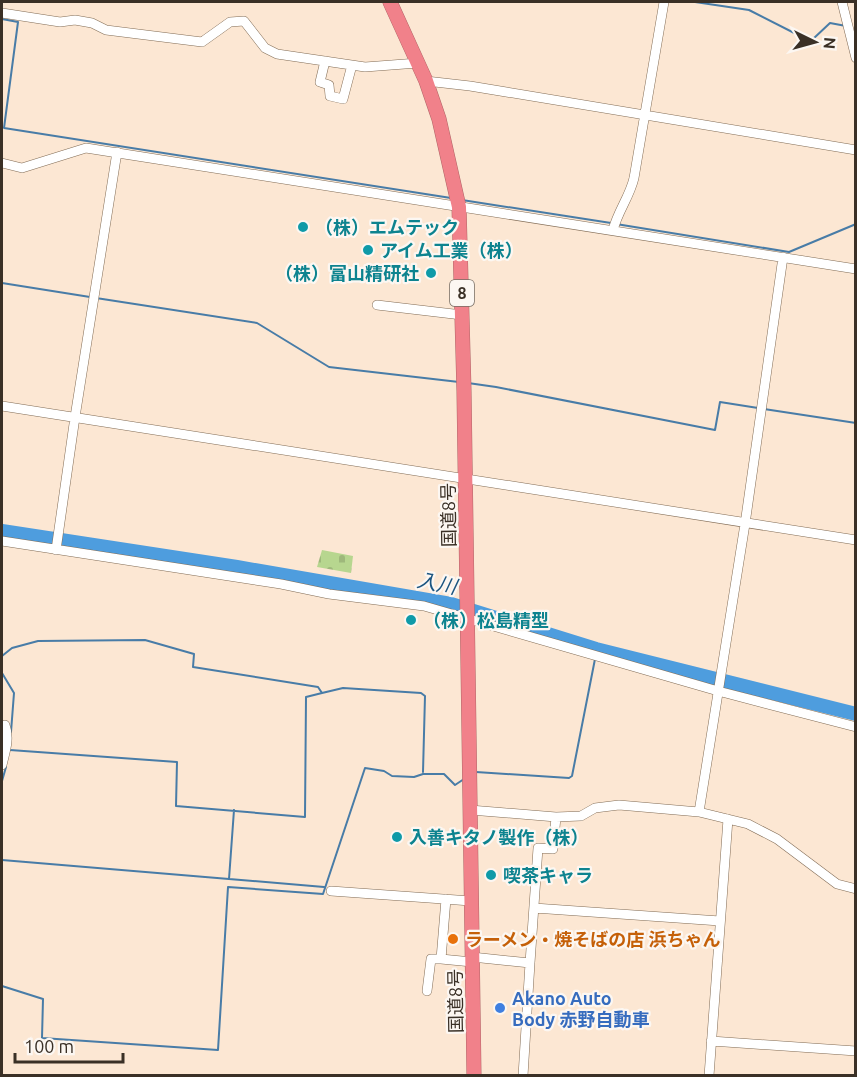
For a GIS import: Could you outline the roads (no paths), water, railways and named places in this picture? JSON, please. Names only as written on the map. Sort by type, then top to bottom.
[{"type":"highway","name":"国道8号","points":[[390,2],[426,81],[446,146],[459,207],[474,1076]]},
{"type":"street","points":[[614,230],[616,218],[632,186],[664,2]]},
{"type":"street","points":[[842,2],[855,58]]},
{"type":"street","points":[[2,13],[60,22],[75,20],[92,23],[106,30],[202,42],[230,22],[244,21],[265,48],[277,54],[365,67],[418,63]]},
{"type":"street","points":[[325,61],[320,82],[329,85],[330,96],[343,99],[352,65]]},
{"type":"street","points":[[426,81],[855,150]]},
{"type":"street","points":[[2,163],[22,168],[86,148],[327,184],[855,269]]},
{"type":"street","points":[[56,548],[117,152]]},
{"type":"street","points":[[699,812],[745,524],[783,257]]},
{"type":"street","points":[[377,305],[462,315]]},
{"type":"street","points":[[2,406],[855,540]]},
{"type":"street","points":[[2,541],[281,584],[329,594],[424,606],[718,691],[855,727]]},
{"type":"street","points":[[2,765],[7,748],[8,731],[5,725]]},
{"type":"street","points":[[470,810],[556,818],[581,816],[595,808],[620,805],[699,812],[748,824],[777,839],[837,884],[855,889]]},
{"type":"street","points":[[523,1076],[538,848],[553,849],[556,818]]},
{"type":"street","points":[[709,1076],[728,819]]},
{"type":"street","points":[[331,891],[471,901]]},
{"type":"street","points":[[441,959],[446,899]]},
{"type":"street","points":[[534,908],[720,921]]},
{"type":"street","points":[[427,991],[431,958],[530,963]]},
{"type":"street","points":[[711,1041],[855,1051]]},
{"type":"waterway","points":[[695,2],[749,10],[808,40],[813,39],[830,23],[846,26]]},
{"type":"waterway","points":[[2,19],[18,22],[4,128],[451,198]]},
{"type":"waterway","points":[[462,200],[611,223]]},
{"type":"waterway","points":[[616,224],[789,252],[856,224]]},
{"type":"waterway","points":[[2,283],[90,297]]},
{"type":"waterway","points":[[96,298],[257,323],[329,367],[459,382]]},
{"type":"waterway","points":[[468,383],[715,430],[720,402],[758,408]]},
{"type":"waterway","points":[[764,409],[856,423]]},
{"type":"waterway","name":"入川","points":[[2,531],[237,567],[451,604],[596,649],[856,714]]},
{"type":"waterway","points":[[2,656],[12,648],[38,641],[145,640],[194,654],[193,667],[318,687],[322,693],[343,688],[421,693],[425,696],[423,772]]},
{"type":"waterway","points":[[476,772],[569,778],[572,776],[595,659]]},
{"type":"waterway","points":[[2,673],[14,693],[11,732]]},
{"type":"waterway","points":[[10,750],[177,762],[176,806],[305,817],[306,697],[322,693]]},
{"type":"waterway","points":[[2,781],[6,767]]},
{"type":"waterway","points":[[2,986],[43,999],[42,1038],[218,1050],[228,887],[323,894],[365,768],[384,771],[392,776],[414,777],[423,774],[444,774],[455,785],[464,779]]},
{"type":"waterway","points":[[234,810],[229,879],[324,887]]},
{"type":"waterway","points":[[2,860],[229,879]]},
{"type":"place","name":"（株）エムテック","points":[[303,227]]},
{"type":"place","name":"アイム工業（株）","points":[[368,250]]},
{"type":"place","name":"（株）富山精研社","points":[[431,273]]},
{"type":"place","name":"（株）松島精型","points":[[411,620]]},
{"type":"place","name":"入善キタノ製作（株）","points":[[397,837]]},
{"type":"place","name":"喫茶キャラ","points":[[491,875]]},
{"type":"place","name":"ラーメン・焼そばの店 浜ちゃん","points":[[453,939]]},
{"type":"place","name":"Akano Auto Body 赤野自動車","points":[[500,1008]]}]
